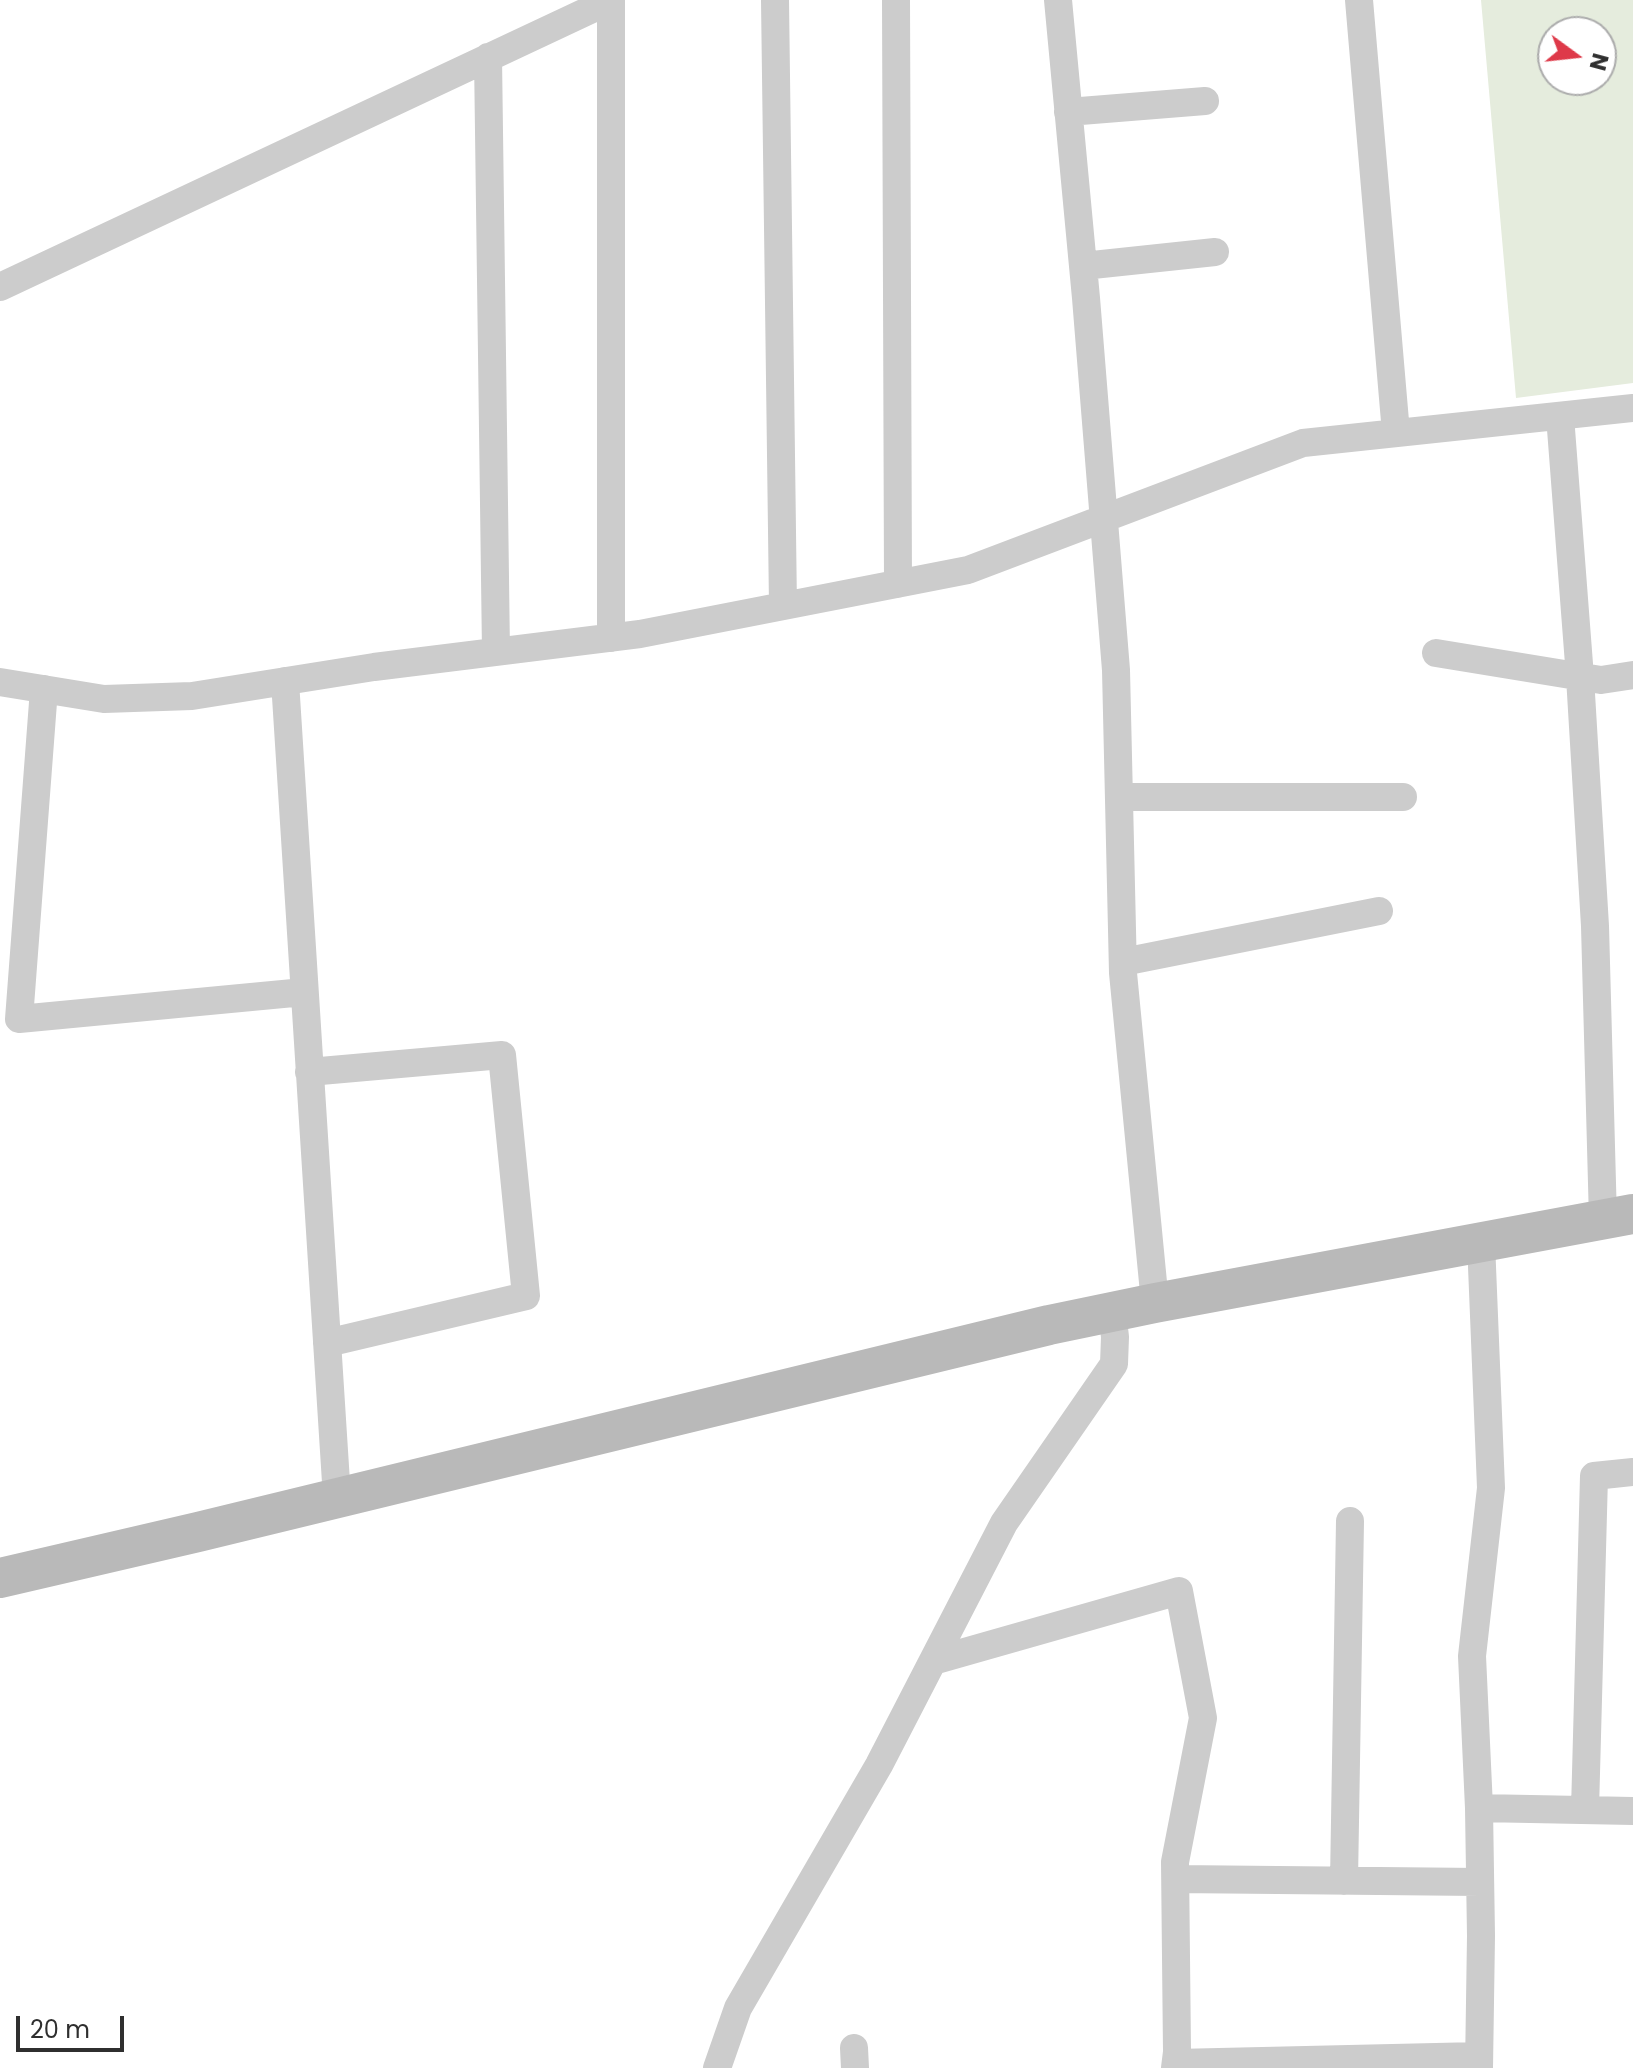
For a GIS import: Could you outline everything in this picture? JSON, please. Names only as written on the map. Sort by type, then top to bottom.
[{"type":"street","points":[[0,287],[611,0],[611,638]]},
{"type":"street","points":[[775,0],[783,606]]},
{"type":"street","points":[[896,0],[898,584]]},
{"type":"street","points":[[1058,0],[1116,670],[1123,962],[1155,1303]]},
{"type":"street","points":[[1359,0],[1396,433]]},
{"type":"street","points":[[488,57],[496,652]]},
{"type":"street","points":[[1068,112],[1205,101]]},
{"type":"street","points":[[1083,266],[1215,252]]},
{"type":"street","points":[[0,682],[104,699],[192,696],[374,667],[640,634],[968,570],[1303,443],[1633,408]]},
{"type":"street","points":[[0,1578],[1034,1328],[1618,1217],[1560,416]]},
{"type":"street","points":[[1436,653],[1601,680],[1633,675]]},
{"type":"street","points":[[285,681],[337,1498]]},
{"type":"street","points":[[44,689],[19,1019],[304,992]]},
{"type":"street","points":[[1119,797],[1403,797]]},
{"type":"street","points":[[1123,962],[1379,911]]},
{"type":"street","points":[[309,1072],[502,1055],[526,1296],[327,1343]]},
{"type":"street","points":[[933,1661],[1179,1591],[1203,1718],[1175,1862],[1176,2066],[1479,2062],[1479,1808],[1472,1656],[1491,1488],[1481,1242]]},
{"type":"street","points":[[717,2068],[738,2008],[879,1765],[1004,1523],[1114,1364],[1112,1311]]},
{"type":"street","points":[[1585,1810],[1594,1476],[1633,1472]]},
{"type":"street","points":[[1344,1881],[1350,1521]]},
{"type":"street","points":[[1479,1808],[1633,1811]]},
{"type":"street","points":[[1176,1879],[1480,1882]]},
{"type":"green space","points":[[1481,0],[1633,0],[1633,383],[1516,398]]}]
